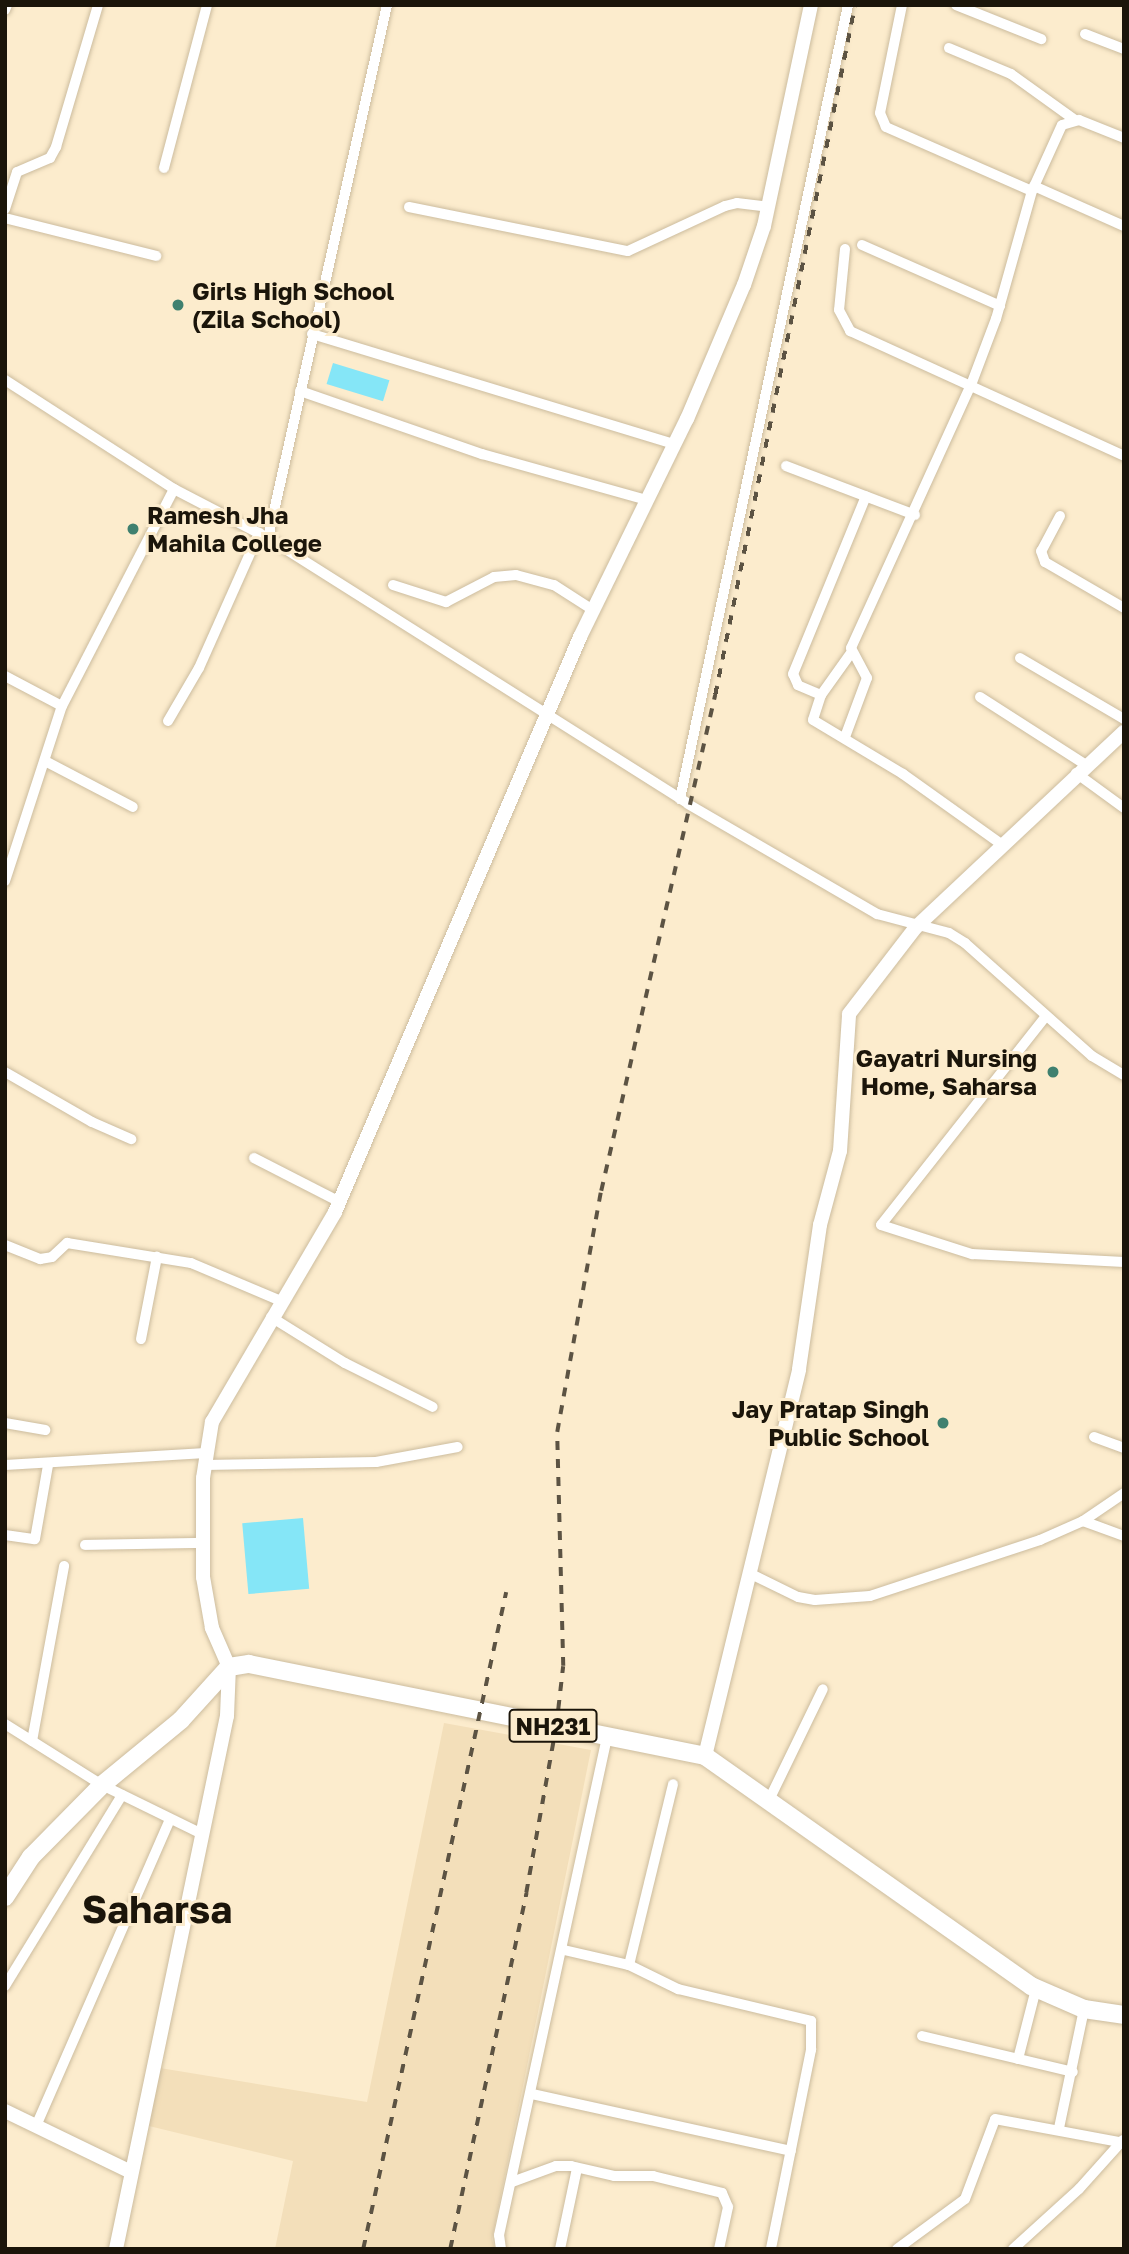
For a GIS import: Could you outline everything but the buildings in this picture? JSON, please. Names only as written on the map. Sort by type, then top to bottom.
[{"type":"highway","name":"NH231","points":[[229,1667],[248,1664],[705,1756],[1036,1989],[1084,2009],[1124,2015]]},
{"type":"highway","points":[[5,1897],[31,1857],[102,1784],[181,1720],[229,1667]]},
{"type":"main road","points":[[116,2249],[227,1716],[229,1667],[212,1628],[202,1577],[205,1459],[212,1422],[340,1202],[546,716],[593,610],[675,444],[744,285],[768,207],[811,5]]},
{"type":"main road","points":[[705,1756],[799,1369],[820,1225],[840,1150],[849,1014],[916,927],[1081,769],[1124,732]]},
{"type":"main road","points":[[5,2110],[131,2172]]},
{"type":"street","points":[[5,209],[17,172],[50,158],[57,147],[98,5]]},
{"type":"street","points":[[164,168],[207,5]]},
{"type":"street","points":[[168,722],[199,668],[264,536],[300,391],[387,5]]},
{"type":"street","points":[[680,799],[848,5]]},
{"type":"street","points":[[902,5],[880,113],[886,127],[1124,226]]},
{"type":"street","points":[[956,5],[1041,39]]},
{"type":"street","points":[[1085,34],[1124,49]]},
{"type":"street","points":[[949,48],[1011,74],[1075,120],[1124,138]]},
{"type":"street","points":[[1001,844],[845,737],[813,720],[821,695],[850,653],[915,515],[971,385],[1000,306],[1033,189],[1062,125],[1075,120]]},
{"type":"street","points":[[409,206],[628,251],[737,202],[768,207]]},
{"type":"street","points":[[5,218],[156,256]]},
{"type":"street","points":[[862,245],[1000,306]]},
{"type":"street","points":[[845,249],[839,310],[850,331],[872,345],[971,385],[1124,456]]},
{"type":"street","points":[[312,334],[675,444]]},
{"type":"street","points":[[5,380],[174,489],[264,536],[680,799],[877,914],[916,927],[949,933],[965,943],[1092,1056],[1124,1075]]},
{"type":"street","points":[[300,391],[482,454],[647,500]]},
{"type":"street","points":[[786,466],[915,515]]},
{"type":"street","points":[[5,881],[62,706],[174,489]]},
{"type":"street","points":[[821,695],[798,685],[793,674],[866,496]]},
{"type":"street","points":[[1060,516],[1041,551],[1045,562],[1124,608]]},
{"type":"street","points":[[393,585],[446,602],[494,577],[516,575],[554,585],[593,610]]},
{"type":"street","points":[[845,737],[867,678],[850,653]]},
{"type":"street","points":[[1020,658],[1124,719]]},
{"type":"street","points":[[5,676],[62,706]]},
{"type":"street","points":[[979,697],[1081,769],[1124,808]]},
{"type":"street","points":[[45,761],[133,807]]},
{"type":"street","points":[[1046,1016],[881,1225],[972,1254],[1124,1262]]},
{"type":"street","points":[[5,1072],[92,1122],[131,1139]]},
{"type":"street","points":[[254,1158],[340,1202]]},
{"type":"street","points":[[5,1245],[40,1259],[52,1257],[67,1242],[157,1257],[207,1268],[281,1301]]},
{"type":"street","points":[[141,1339],[157,1257]]},
{"type":"street","points":[[271,1317],[345,1363],[433,1407]]},
{"type":"street","points":[[5,1423],[45,1430]]},
{"type":"street","points":[[1094,1437],[1124,1448]]},
{"type":"street","points":[[5,1465],[205,1459],[376,1462],[458,1447]]},
{"type":"street","points":[[5,1535],[35,1539],[48,1465]]},
{"type":"street","points":[[751,1574],[807,1599],[870,1596],[1040,1540],[1083,1521],[1124,1493]]},
{"type":"street","points":[[1083,1521],[1124,1535]]},
{"type":"street","points":[[85,1545],[203,1543]]},
{"type":"street","points":[[32,1741],[64,1566]]},
{"type":"street","points":[[769,1800],[823,1689]]},
{"type":"street","points":[[5,1724],[102,1784],[202,1834]]},
{"type":"street","points":[[501,2249],[499,2235],[564,1950],[607,1737]]},
{"type":"street","points":[[629,1965],[673,1784]]},
{"type":"street","points":[[5,1986],[122,1795]]},
{"type":"street","points":[[36,2126],[170,1820]]},
{"type":"street","points":[[564,1950],[629,1965],[678,1989],[811,2021],[814,2031],[771,2249]]},
{"type":"street","points":[[1018,2059],[1036,1989]]},
{"type":"street","points":[[1059,2128],[1073,2072],[1084,2009]]},
{"type":"street","points":[[922,2036],[1073,2072]]},
{"type":"street","points":[[532,2094],[791,2151]]},
{"type":"street","points":[[897,2249],[914,2244],[965,2199],[975,2182],[992,2120],[1059,2128],[1123,2142]]},
{"type":"street","points":[[1013,2249],[1079,2189],[1123,2142]]},
{"type":"street","points":[[512,2182],[556,2166],[614,2176],[653,2176],[722,2193],[728,2207],[719,2249]]},
{"type":"street","points":[[560,2249],[577,2168]]},
{"type":"shaded area","points":[[444,1723],[591,1750],[492,2239],[495,2249],[275,2249],[293,2161],[149,2126],[160,2068],[367,2102]]},
{"type":"water","points":[[333,363],[389,380],[383,401],[327,384]]},
{"type":"water","points":[[303,1518],[309,1589],[248,1594],[242,1523]]},
{"type":"railway","points":[[450,2249],[526,1893],[556,1727],[563,1666],[557,1432],[601,1191],[715,695],[855,5]]},
{"type":"railway","points":[[363,2249],[506,1592]]},
{"type":"place","name":"Girls High School (Zila School)","points":[[178,305]]},
{"type":"place","name":"Ramesh Jha Mahila College","points":[[133,529]]},
{"type":"place","name":"Gayatri Nursing Home, Saharsa","points":[[1053,1072]]},
{"type":"place","name":"Jay Pratap Singh Public School","points":[[943,1423]]},
{"type":"district","name":"Saharsa","points":[[157,1909]]}]
